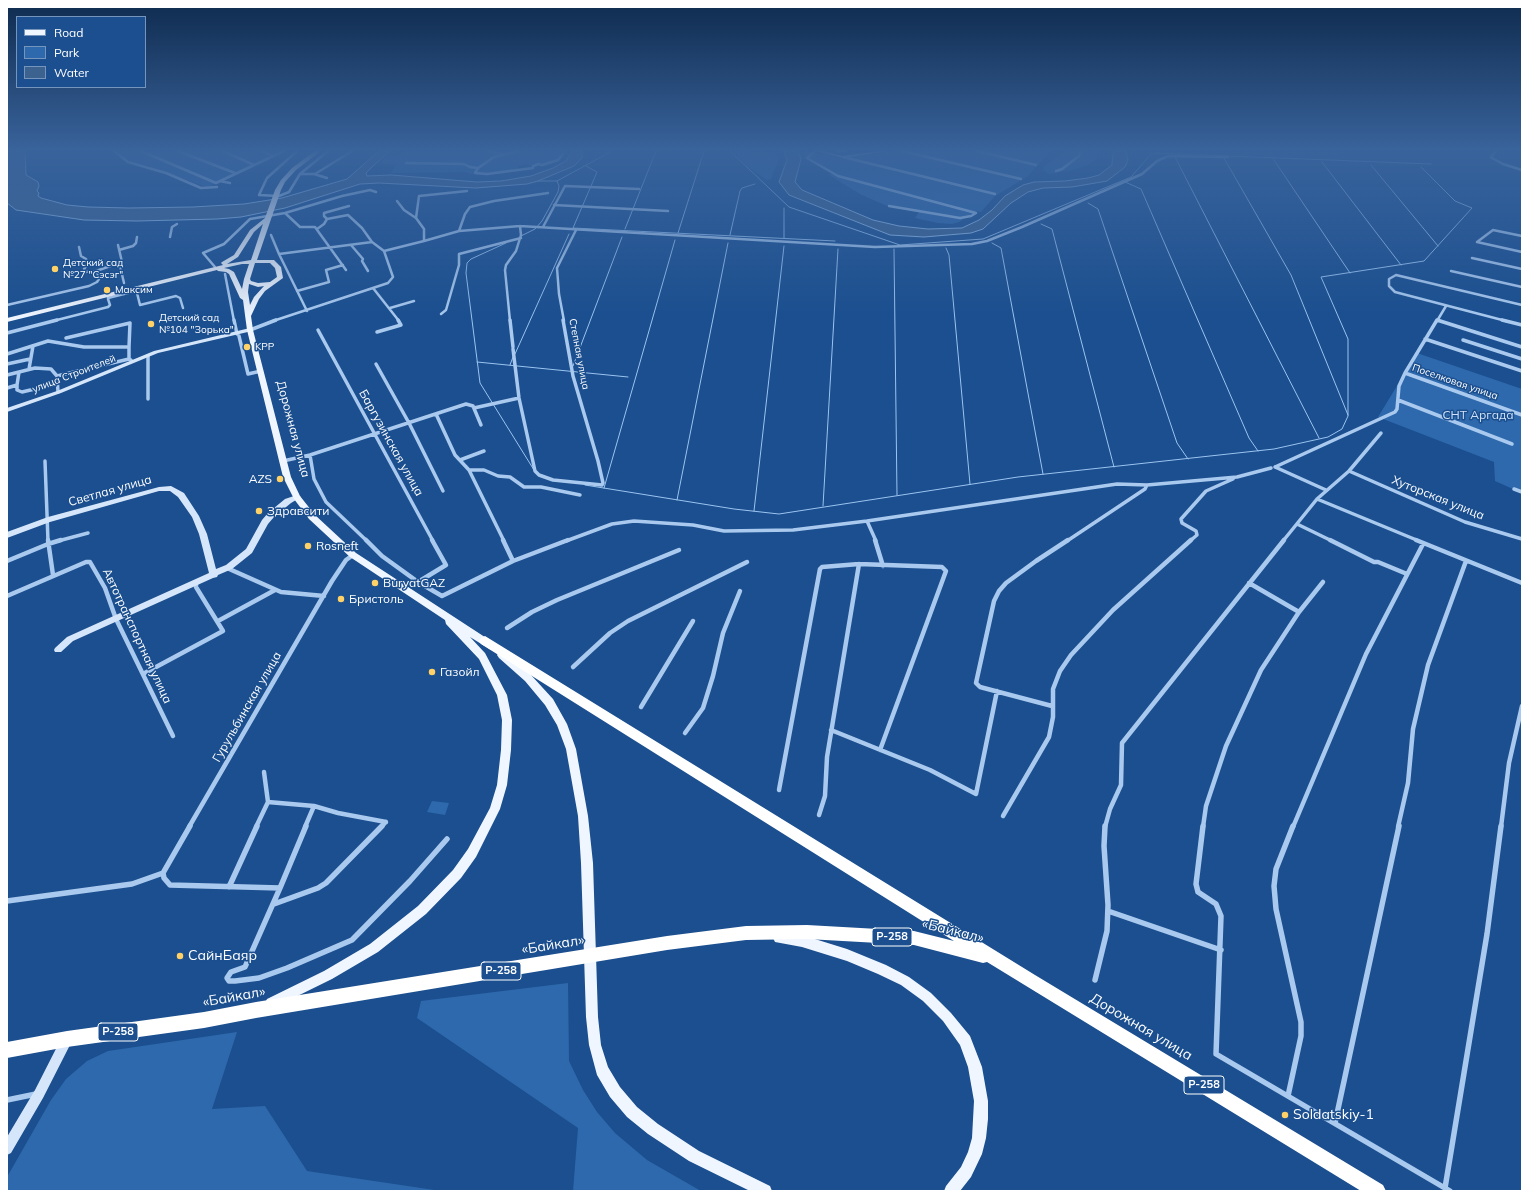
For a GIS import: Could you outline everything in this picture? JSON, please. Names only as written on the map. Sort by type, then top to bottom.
[{"type":"highway","points":[[485,640],[1030,980]]},
{"type":"highway","name":"«Байкал»","points":[[7,1050],[66,1039],[204,1020],[256,1010],[667,943],[746,933],[807,932],[914,938],[976,953],[1030,980]]},
{"type":"highway","name":"Дорожная улица","points":[[1030,980],[1377,1191]]},
{"type":"main road","points":[[251,262],[272,207]]},
{"type":"main road","points":[[208,270],[236,256],[252,231],[267,220]]},
{"type":"main road","points":[[7,320],[108,297],[242,262],[269,261],[276,264],[280,272],[280,278],[263,290],[256,298],[247,317]]},
{"type":"main road","name":"Дорожная улица","points":[[251,262],[247,279],[245,302],[247,317],[283,461],[297,497],[312,516],[353,555],[485,640],[528,678],[549,702],[562,724],[571,749],[583,816],[592,1017],[595,1046],[602,1070],[615,1092],[632,1112],[653,1129],[688,1152],[766,1191]]},
{"type":"main road","name":"Дорожная улица","points":[[245,302],[242,294],[242,282],[251,262]]},
{"type":"main road","points":[[208,270],[231,271],[234,274],[242,294]]},
{"type":"main road","points":[[247,279],[249,282],[258,285],[269,285],[276,282]]},
{"type":"main road","points":[[256,1010],[342,967],[374,948],[422,910],[457,874],[472,852],[495,810],[502,785],[506,750],[506,720],[502,695],[482,656],[438,610]]},
{"type":"main road","points":[[746,933],[802,941],[847,955],[882,969],[905,981],[927,997],[951,1022],[965,1041],[975,1066],[981,1101],[979,1138],[975,1154],[966,1172],[951,1191]]},
{"type":"street","points":[[215,267],[203,253],[224,244],[250,219],[285,213],[305,207]]},
{"type":"street","points":[[327,219],[324,216],[324,213],[347,207]]},
{"type":"street","points":[[402,207],[416,218],[424,229],[424,241]]},
{"type":"street","points":[[416,218],[418,207]]},
{"type":"street","points":[[459,231],[465,214],[470,207]]},
{"type":"street","points":[[543,227],[553,207]]},
{"type":"street","points":[[590,207],[668,211]]},
{"type":"street","points":[[894,207],[960,218],[974,215],[975,212],[956,207]]},
{"type":"street","points":[[384,251],[459,231],[520,226],[875,247],[972,244],[980,243],[1022,227],[1067,207]]},
{"type":"street","points":[[285,213],[300,227],[313,226],[346,270]]},
{"type":"street","points":[[250,330],[388,283],[393,277],[384,251],[372,242],[362,228],[348,215],[327,219],[324,224],[316,229]]},
{"type":"street","points":[[170,237],[172,227],[177,224]]},
{"type":"street","points":[[474,408],[519,398],[505,270],[506,265],[516,251],[521,238],[520,226]]},
{"type":"street","name":"Степная улица","points":[[519,398],[535,471],[539,475],[561,481],[599,485],[603,483],[574,376],[557,268],[576,230]]},
{"type":"street","points":[[1522,236],[1492,230],[1477,242],[1522,252]]},
{"type":"street","points":[[271,235],[307,311]]},
{"type":"street","points":[[119,250],[133,246],[136,243],[137,237]]},
{"type":"street","points":[[441,314],[446,310],[459,265],[460,254],[521,238]]},
{"type":"street","points":[[279,254],[372,242]]},
{"type":"street","points":[[118,245],[122,262],[120,266],[124,283]]},
{"type":"street","points":[[351,245],[363,259],[362,261],[368,271]]},
{"type":"street","points":[[79,247],[81,256],[88,264],[84,269],[84,272],[97,271],[122,262]]},
{"type":"street","points":[[1472,258],[1522,269]]},
{"type":"street","points":[[297,291],[329,282],[326,270],[343,265]]},
{"type":"street","points":[[1451,270],[1522,287]]},
{"type":"street","points":[[7,305],[89,286],[97,282],[99,279],[97,271]]},
{"type":"street","points":[[226,274],[238,335],[248,374],[261,371]]},
{"type":"street","points":[[1522,305],[1396,276],[1389,279],[1390,286],[1395,292],[1522,325]]},
{"type":"street","points":[[373,288],[390,308],[401,325],[377,332]]},
{"type":"street","points":[[7,333],[108,307],[110,305],[108,297],[132,292],[137,293],[140,304],[176,296],[180,298],[183,308]]},
{"type":"street","points":[[390,308],[414,301]]},
{"type":"street","points":[[1326,490],[1275,467],[1395,412],[1397,409],[1399,386],[1405,373],[1446,306]]},
{"type":"street","points":[[1437,320],[1522,347]]},
{"type":"street","points":[[57,376],[132,360],[129,347],[130,323],[66,338]]},
{"type":"street","name":"улица Строителей","points":[[7,410],[58,392],[132,360],[148,356],[156,352],[238,335],[250,330]]},
{"type":"street","name":"Баргузинская улица","points":[[318,330],[446,565],[418,582]]},
{"type":"street","points":[[1425,339],[1522,371]]},
{"type":"street","points":[[1463,340],[1522,359]]},
{"type":"street","points":[[7,354],[48,341],[84,347],[129,347]]},
{"type":"street","points":[[29,369],[33,346]]},
{"type":"street","points":[[148,356],[148,399]]},
{"type":"street","points":[[7,364],[30,359]]},
{"type":"street","points":[[376,364],[409,423],[443,491]]},
{"type":"street","points":[[7,375],[29,369],[50,369],[57,376]]},
{"type":"street","points":[[19,372],[17,385],[18,390],[22,392],[56,384]]},
{"type":"street","name":"Поселковая улица","points":[[1405,373],[1522,414]]},
{"type":"street","points":[[57,376],[56,384],[58,392]]},
{"type":"street","points":[[7,388],[17,385]]},
{"type":"street","points":[[1398,400],[1512,444]]},
{"type":"street","points":[[283,461],[310,455],[466,404],[473,406],[482,425]]},
{"type":"street","points":[[436,414],[455,455],[470,470],[513,561]]},
{"type":"street","points":[[1095,980],[1107,932],[1108,912],[1104,846],[1105,827],[1110,809],[1121,785],[1122,742],[1296,524],[1326,490],[1349,471],[1381,433]]},
{"type":"street","points":[[460,460],[484,451]]},
{"type":"street","points":[[310,455],[314,479],[326,502],[382,556],[418,582],[442,596],[513,561],[612,524],[634,521],[692,525],[724,531],[793,530],[867,521],[1117,484],[1147,485],[1237,477],[1271,468]]},
{"type":"street","points":[[45,461],[48,544],[53,576]]},
{"type":"street","points":[[470,470],[484,470],[498,476],[510,477],[524,487],[541,488],[580,495]]},
{"type":"street","name":"Хуторская улица","points":[[1349,471],[1465,522],[1522,539]]},
{"type":"street","points":[[1003,816],[1049,737],[1053,717],[1053,689],[1060,671],[1071,655],[1113,610],[1197,535],[1196,531],[1182,523],[1181,519],[1206,492],[1237,477]]},
{"type":"street","points":[[1052,706],[980,687],[976,683],[994,601],[999,591],[1006,583],[1036,561],[1145,489],[1147,485]]},
{"type":"street","name":"Светлая улица","points":[[7,534],[48,520],[159,489],[171,488],[181,495],[195,516],[203,534],[214,575]]},
{"type":"street","points":[[1514,489],[1522,492]]},
{"type":"street","points":[[58,650],[70,639],[227,568],[249,551],[265,522],[271,515],[288,501],[297,497]]},
{"type":"street","points":[[1317,499],[1423,544],[1522,583]]},
{"type":"street","points":[[867,521],[878,547],[883,566]]},
{"type":"street","points":[[1296,524],[1374,562],[1378,562],[1408,574]]},
{"type":"street","points":[[7,561],[48,544],[88,532]]},
{"type":"street","points":[[1288,1096],[1301,1036],[1301,1022],[1276,909],[1274,886],[1276,869],[1366,654],[1423,544]]},
{"type":"street","points":[[507,628],[532,612],[557,600],[680,550]]},
{"type":"street","name":"Гурульбинская улица","points":[[163,873],[324,596],[346,560],[353,555]]},
{"type":"street","points":[[1335,1123],[1408,783],[1413,729],[1426,672],[1466,561]]},
{"type":"street","name":"Автотранспортная улица","points":[[7,596],[86,562],[90,562],[105,588],[116,619],[173,736]]},
{"type":"street","points":[[573,667],[610,633],[628,621],[747,562]]},
{"type":"street","points":[[779,790],[819,572],[822,567],[859,564],[942,567],[946,571],[880,750]]},
{"type":"street","points":[[820,815],[825,796],[827,757],[831,730],[859,564]]},
{"type":"street","points":[[227,568],[257,580],[275,590],[324,596]]},
{"type":"street","points":[[1323,582],[1299,612],[1261,670],[1226,746],[1206,806],[1196,884],[1198,892],[1216,904],[1220,909],[1221,916],[1221,950],[1216,1054],[1448,1190],[1486,934],[1508,763],[1522,706]]},
{"type":"street","points":[[143,674],[223,631],[196,587],[196,583]]},
{"type":"street","points":[[1248,583],[1299,612]]},
{"type":"street","points":[[218,621],[275,590]]},
{"type":"street","points":[[685,732],[703,708],[723,633],[740,591]]},
{"type":"street","points":[[641,707],[693,621]]},
{"type":"street","points":[[831,730],[930,770],[976,794],[996,691]]},
{"type":"street","points":[[229,887],[268,802],[264,772]]},
{"type":"street","points":[[268,802],[314,806],[338,813],[386,822],[326,883],[318,888],[274,904]]},
{"type":"street","points":[[314,806],[274,904],[245,966],[231,972],[227,978],[229,981],[259,978],[287,968],[352,940],[410,881],[447,839]]},
{"type":"street","points":[[7,901],[132,884],[163,873],[164,878],[170,885],[280,888]]},
{"type":"street","points":[[1108,912],[1221,950]]},
{"type":"street","points":[[7,1148],[39,1094],[66,1039]]},
{"type":"street","points":[[7,1100],[39,1094]]},
{"type":"green space","points":[[898,207],[985,207],[981,212],[976,211],[959,222],[952,224],[938,223],[915,218],[920,211]]},
{"type":"green space","name":"СНТ Аргада","points":[[1417,353],[1522,389],[1522,493],[1495,481],[1494,462],[1378,417]]},
{"type":"green space","points":[[432,801],[449,803],[445,815],[427,812]]},
{"type":"green space","points":[[568,983],[569,1061],[583,1090],[597,1112],[615,1133],[647,1160],[701,1191],[573,1191],[578,1128],[417,1018],[421,1001]]},
{"type":"green space","points":[[237,1032],[212,1109],[265,1106],[307,1171],[441,1191],[7,1191],[7,1177],[51,1100],[66,1079],[87,1061],[108,1051]]},
{"type":"water","points":[[12,207],[288,207],[241,217],[137,221],[84,220],[16,210]]},
{"type":"water","points":[[819,207],[842,207],[873,220],[899,226],[928,229],[962,228],[979,220],[995,207],[1007,207],[983,229],[971,233],[924,237],[890,235]]},
{"type":"waterway","points":[[521,236],[535,229],[542,221],[550,207]]},
{"type":"waterway","points":[[582,207],[573,228],[835,241]]},
{"type":"waterway","points":[[625,229],[634,207]]},
{"type":"waterway","points":[[678,233],[686,207]]},
{"type":"waterway","points":[[730,235],[736,207]]},
{"type":"waterway","points":[[789,207],[900,245],[983,239],[1060,207]]},
{"type":"waterway","points":[[1095,207],[1098,209],[1177,443],[1188,458]]},
{"type":"waterway","points":[[1149,207],[1249,438],[1258,451]]},
{"type":"waterway","points":[[1201,207],[1319,438]]},
{"type":"waterway","points":[[1252,207],[1291,275],[1348,415]]},
{"type":"waterway","points":[[1306,207],[1350,273]]},
{"type":"waterway","points":[[1356,207],[1401,265]]},
{"type":"waterway","points":[[1406,207],[1438,246]]},
{"type":"waterway","points":[[1438,246],[1472,208],[1469,207]]},
{"type":"waterway","points":[[784,208],[784,238]]},
{"type":"waterway","points":[[1041,224],[1052,229],[1114,467]]},
{"type":"waterway","points":[[515,354],[569,234]]},
{"type":"waterway","points":[[573,366],[622,237]]},
{"type":"waterway","points":[[604,488],[675,240]]},
{"type":"waterway","points":[[477,362],[466,273],[467,263],[471,259],[506,243]]},
{"type":"waterway","points":[[677,500],[728,243]]},
{"type":"waterway","points":[[992,243],[1001,248],[1043,474]]},
{"type":"waterway","points":[[754,511],[784,246]]},
{"type":"waterway","points":[[1401,265],[1424,261],[1438,246]]},
{"type":"waterway","points":[[946,248],[949,255],[970,484]]},
{"type":"waterway","points":[[823,506],[838,249]]},
{"type":"waterway","points":[[894,249],[897,495]]},
{"type":"waterway","points":[[1350,273],[1401,265]]},
{"type":"waterway","points":[[1348,415],[1348,339],[1321,277],[1350,273]]},
{"type":"waterway","points":[[510,365],[513,357]]},
{"type":"waterway","points":[[477,362],[628,377]]},
{"type":"waterway","points":[[477,362],[480,383],[534,470]]},
{"type":"waterway","points":[[1258,451],[1274,449],[1328,437],[1342,429],[1348,415]]},
{"type":"waterway","points":[[1188,458],[1258,451]]},
{"type":"waterway","points":[[1114,467],[1188,458]]},
{"type":"waterway","points":[[677,500],[734,509],[779,514],[1018,477],[1114,467]]},
{"type":"waterway","points":[[585,485],[677,500]]},
{"type":"place","name":"Детский сад №27 \"Сэсэг\"","points":[[55,269]]},
{"type":"place","name":"Максим","points":[[107,290]]},
{"type":"place","name":"Детский сад №104 \"Зорька\"","points":[[151,324]]},
{"type":"place","name":"KPP","points":[[247,347]]},
{"type":"place","name":"AZS","points":[[280,479]]},
{"type":"place","name":"Здравсити","points":[[259,511]]},
{"type":"place","name":"Rosneft","points":[[308,546]]},
{"type":"place","name":"BuryatGAZ","points":[[375,583]]},
{"type":"place","name":"Бристоль","points":[[341,599]]},
{"type":"place","name":"Газойл","points":[[432,672]]},
{"type":"place","name":"СайнБаяр","points":[[180,956]]},
{"type":"place","name":"Soldatskiy-1","points":[[1285,1115]]}]
